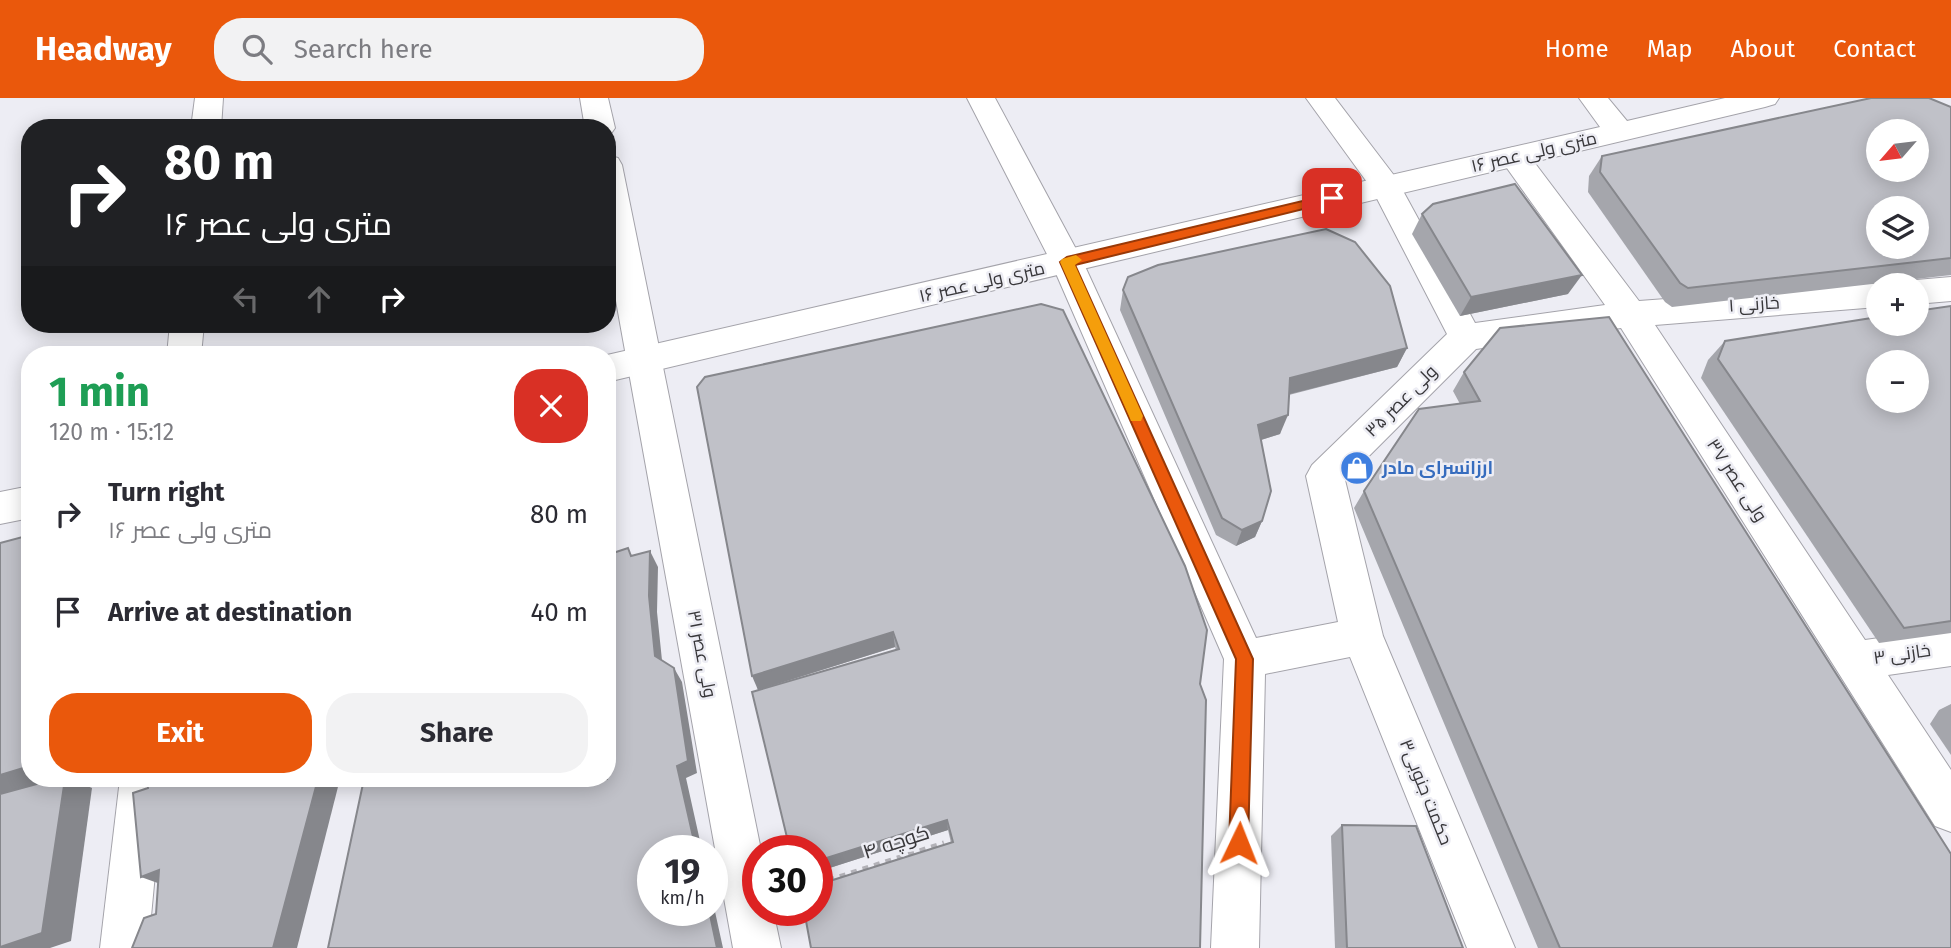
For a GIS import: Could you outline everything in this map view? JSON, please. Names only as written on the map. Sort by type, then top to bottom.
[{"type":"street","points":[[207,119],[209,98]]},
{"type":"street","points":[[594,98],[598,119]]},
{"type":"street","points":[[981,98],[1067,262],[1245,659],[1235,948]]},
{"type":"street","points":[[1320,98],[1384,185],[1466,337]]},
{"type":"street","points":[[1593,98],[1620,132]]},
{"type":"street","name":"۱۶ متری ولی عصر","points":[[627,364],[1765,98]]},
{"type":"street","name":"ولی عصر ۳۷","points":[[1514,157],[1630,314],[1951,810]]},
{"type":"street","name":"ولی عصر ۳۱","points":[[616,255],[627,364],[757,948]]},
{"type":"street","points":[[1929,291],[1951,289]]},
{"type":"street","name":"خازنی ۱","points":[[1466,337],[1630,314],[1866,296]]},
{"type":"street","name":"ولی عصر ۳۵","points":[[1362,636],[1325,476],[1466,337]]},
{"type":"street","points":[[0,508],[21,504]]},
{"type":"street","points":[[1245,659],[1362,636]]},
{"type":"street","name":"حکمت جنوبی۳","points":[[1362,636],[1491,948]]},
{"type":"street","name":"خازنی ۳","points":[[1854,661],[1951,647]]},
{"type":"street","points":[[124,948],[141,787]]},
{"type":"path","name":"کوچه ۴","points":[[833,879],[944,843]]},
{"type":"building","points":[[1871,98],[1929,98],[1951,107],[1951,258],[1688,288],[1680,283],[1600,172],[1602,156]]},
{"type":"building","points":[[1515,184],[1582,275],[1471,297],[1422,214],[1433,204]]},
{"type":"building","points":[[1326,229],[1355,242],[1390,286],[1407,348],[1290,378],[1288,415],[1258,425],[1271,491],[1262,521],[1242,530],[1222,518],[1123,290],[1128,277],[1158,265]]},
{"type":"building","points":[[1041,304],[1063,310],[1185,566],[1207,630],[1200,684],[1206,700],[1200,948],[811,948],[807,926],[833,926],[833,880],[953,842],[947,820],[833,856],[833,835],[786,835],[752,692],[899,649],[893,632],[752,676],[697,387],[705,377]]},
{"type":"building","points":[[1951,306],[1951,621],[1904,628],[1718,359],[1725,341],[1866,319],[1866,336],[1929,336],[1929,309]]},
{"type":"building","points":[[1609,317],[1951,854],[1951,948],[1560,948],[1364,491],[1419,409],[1480,401],[1464,372],[1500,328]]},
{"type":"building","points":[[21,537],[21,769],[0,775],[0,543]]},
{"type":"building","points":[[628,548],[631,556],[650,551],[649,596],[655,656],[674,668],[688,761],[677,766],[693,835],[637,835],[637,926],[712,926],[717,948],[328,948],[362,787],[616,787],[616,552]]},
{"type":"building","points":[[26,787],[64,787],[42,933],[0,947],[0,794]]},
{"type":"building","points":[[316,787],[273,948],[132,948],[144,918],[156,914],[159,870],[141,877],[133,793],[148,788]]},
{"type":"building","points":[[1342,825],[1416,826],[1463,948],[1347,948]]},
{"type":"slow traffic","points":[[1076,260],[1067,262],[1136,416]]},
{"type":"place","name":"ارزانسرای مادر","points":[[1357,468]]},
{"type":"route","points":[[1239,843],[1245,659],[1067,262],[1332,198]]}]
